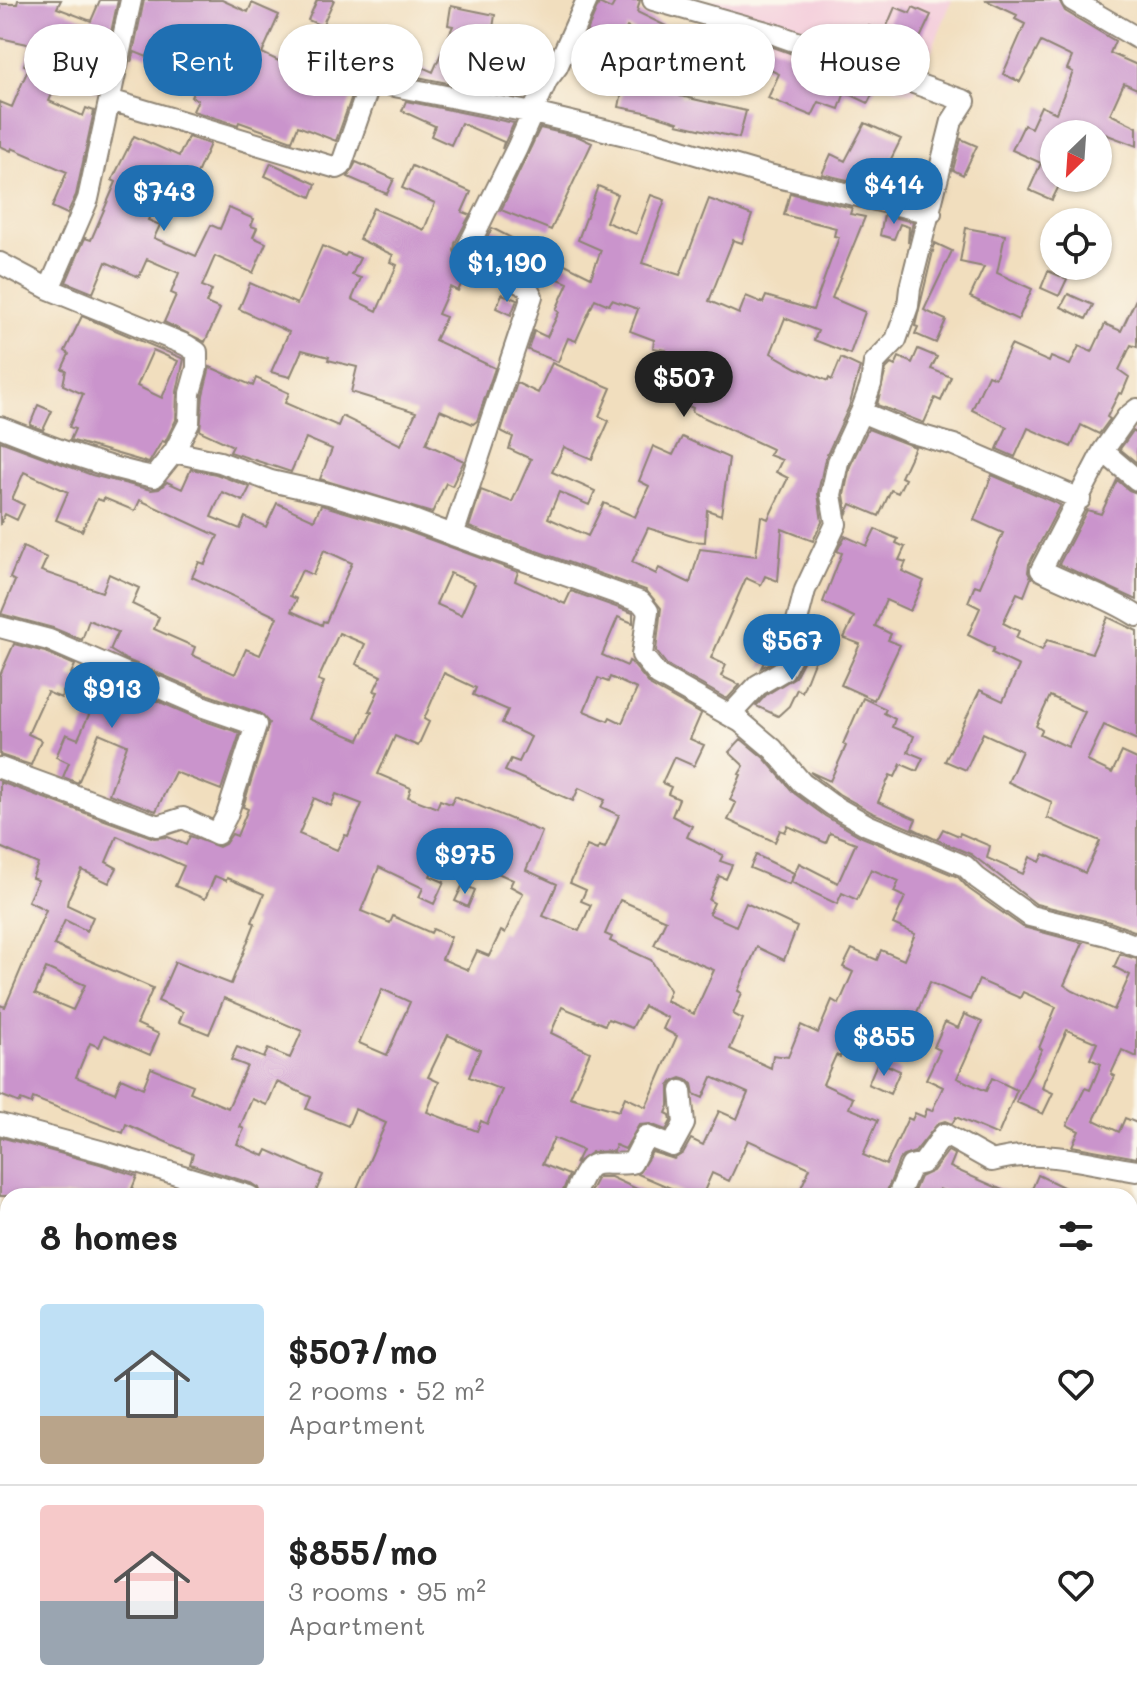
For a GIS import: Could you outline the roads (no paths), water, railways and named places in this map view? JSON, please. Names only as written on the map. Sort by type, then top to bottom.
[{"type":"street","points":[[49,289],[88,199],[131,0]]},
{"type":"street","points":[[453,535],[532,296],[527,287],[469,256],[467,249],[587,0]]},
{"type":"street","points":[[653,0],[777,35],[965,101],[952,121],[908,306],[896,340],[874,363],[871,384],[861,412],[838,462],[831,495],[836,524],[805,590],[795,629],[794,651],[784,670],[758,685],[730,715]]},
{"type":"street","points":[[1072,0],[1137,38]]},
{"type":"street","points":[[110,100],[331,168],[341,166],[369,86],[373,84],[533,113],[655,142],[760,173],[931,213]]},
{"type":"street","points":[[0,263],[49,289],[197,352],[189,423],[174,452],[154,477],[121,471],[64,453],[0,427]]},
{"type":"street","points":[[1137,409],[1127,417],[1103,451],[1041,570],[1137,616]]},
{"type":"street","points":[[861,412],[909,432],[954,445],[1080,499]]},
{"type":"street","points":[[1103,451],[1137,480]]},
{"type":"street","points":[[174,452],[220,462],[271,481],[400,515],[641,602],[648,611],[642,655],[658,675],[730,715],[773,749],[802,783],[867,825],[965,866],[1030,916],[1107,935],[1137,946]]},
{"type":"street","points":[[0,627],[49,640],[204,707],[256,725],[256,733],[227,815],[217,834],[183,818],[158,826],[0,768]]},
{"type":"street","points":[[577,1188],[585,1167],[594,1162],[632,1163],[646,1136],[672,1146],[684,1124],[681,1091]]},
{"type":"street","points":[[0,1124],[223,1188]]},
{"type":"street","points":[[900,1188],[911,1166],[923,1163],[944,1134],[992,1161],[1014,1155],[1038,1154],[1137,1171]]}]
